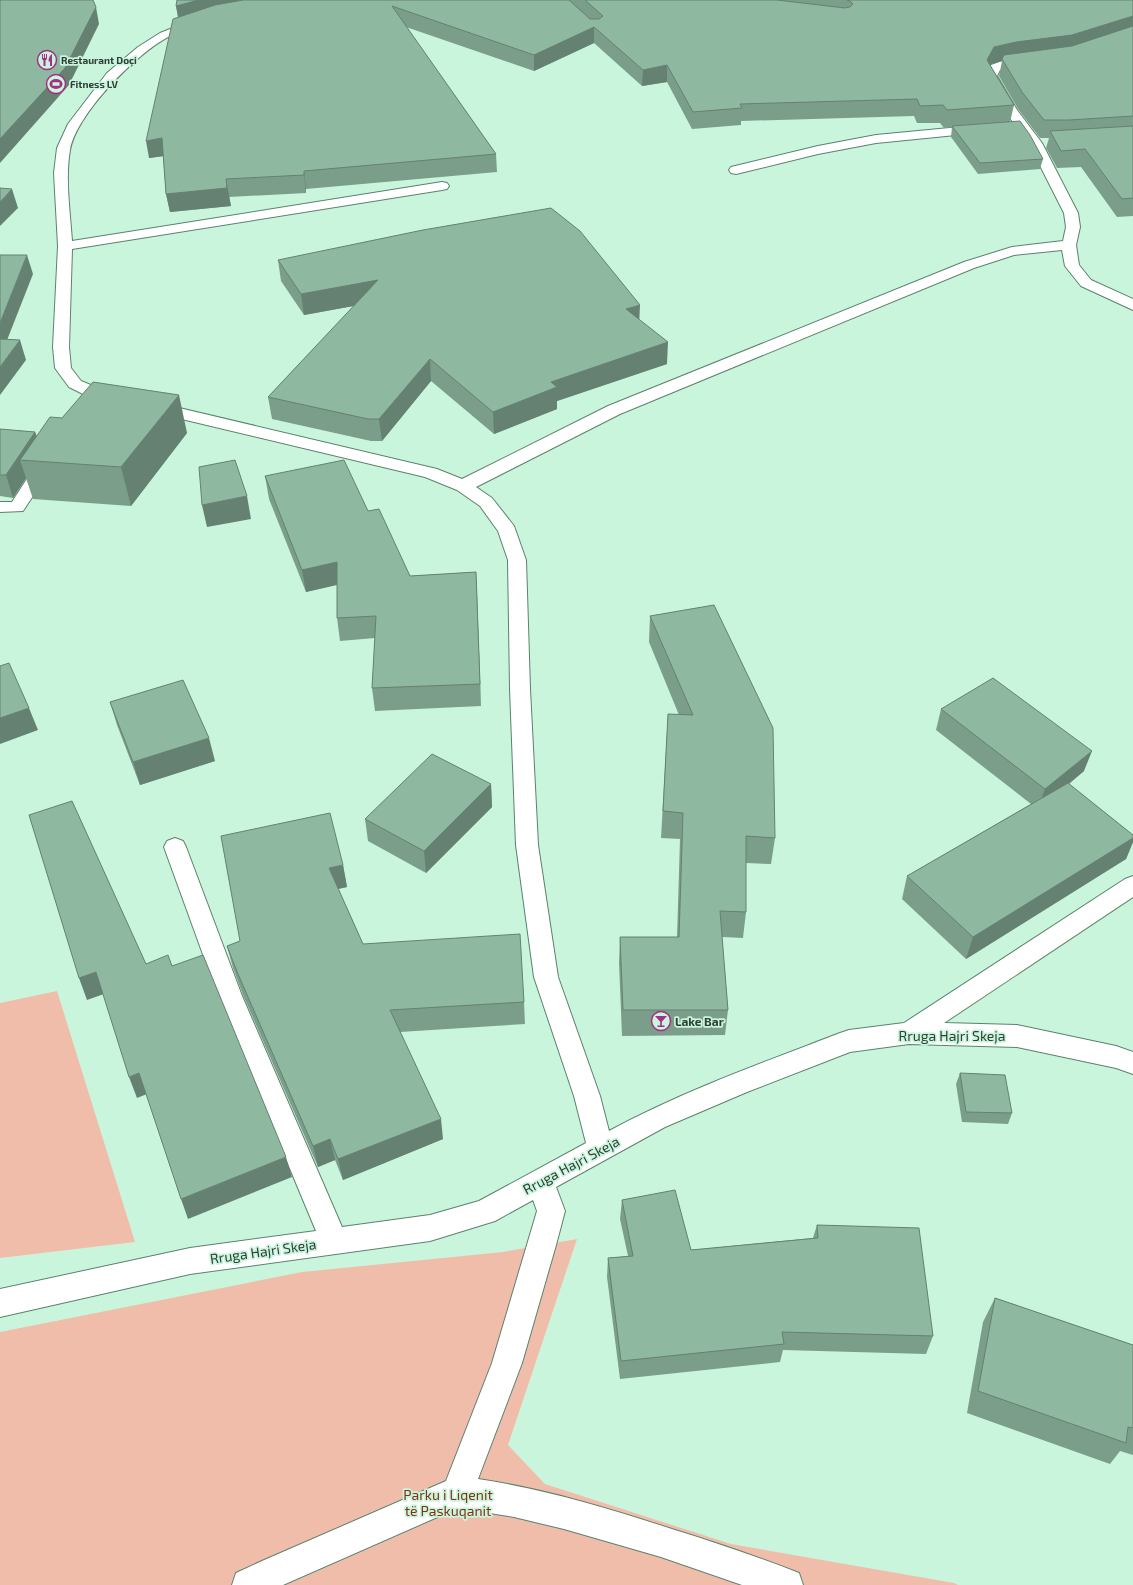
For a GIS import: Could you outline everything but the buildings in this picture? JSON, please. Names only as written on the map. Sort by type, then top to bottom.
[{"type":"street","points":[[216,16],[177,29],[164,35],[142,50],[111,76],[74,124],[64,148],[61,173],[65,246],[61,348],[63,368],[88,398],[135,402],[423,471],[463,486],[486,502],[507,530],[517,560],[520,690],[527,845],[546,977],[587,1096],[601,1149]]},
{"type":"street","points":[[1041,59],[1008,63],[995,68],[991,76],[1011,111],[1036,143],[1071,213],[1073,228],[1069,245],[1072,266],[1086,283],[1133,305]]},
{"type":"street","points":[[1008,127],[1022,126]]},
{"type":"street","points":[[736,170],[818,150],[876,139],[934,132],[993,128]]},
{"type":"street","points":[[1036,143],[1050,143]]},
{"type":"street","points":[[65,246],[442,186]]},
{"type":"street","points":[[463,486],[614,410],[969,266],[1012,251],[1069,245]]},
{"type":"street","points":[[0,507],[17,507],[55,450]]},
{"type":"street","points":[[175,847],[230,996],[334,1240]]},
{"type":"street","points":[[909,1033],[1133,885]]},
{"type":"street","name":"Rruga Hajri Skeja","points":[[0,1303],[190,1261],[430,1228],[485,1212],[656,1119],[738,1084],[849,1041],[909,1033],[1017,1036],[1133,1063]]},
{"type":"street","points":[[457,1492],[507,1363],[542,1245],[550,1211],[540,1182]]},
{"type":"street","points":[[248,1585],[276,1570],[418,1512],[457,1492],[530,1504],[637,1533],[787,1585]]},
{"type":"green space","points":[[57,991],[135,1242],[0,1258],[0,1003]]},
{"type":"green space","name":"Parku i Liqenit të Paskuqanit","points":[[577,1239],[508,1445],[545,1484],[731,1544],[954,1583],[958,1585],[0,1585],[0,1332],[302,1272],[503,1252]]},
{"type":"place","name":"Restaurant Doçi","points":[[47,60]]},
{"type":"place","name":"Fitness LV","points":[[56,84]]},
{"type":"place","name":"Lake Bar","points":[[661,1021]]}]
